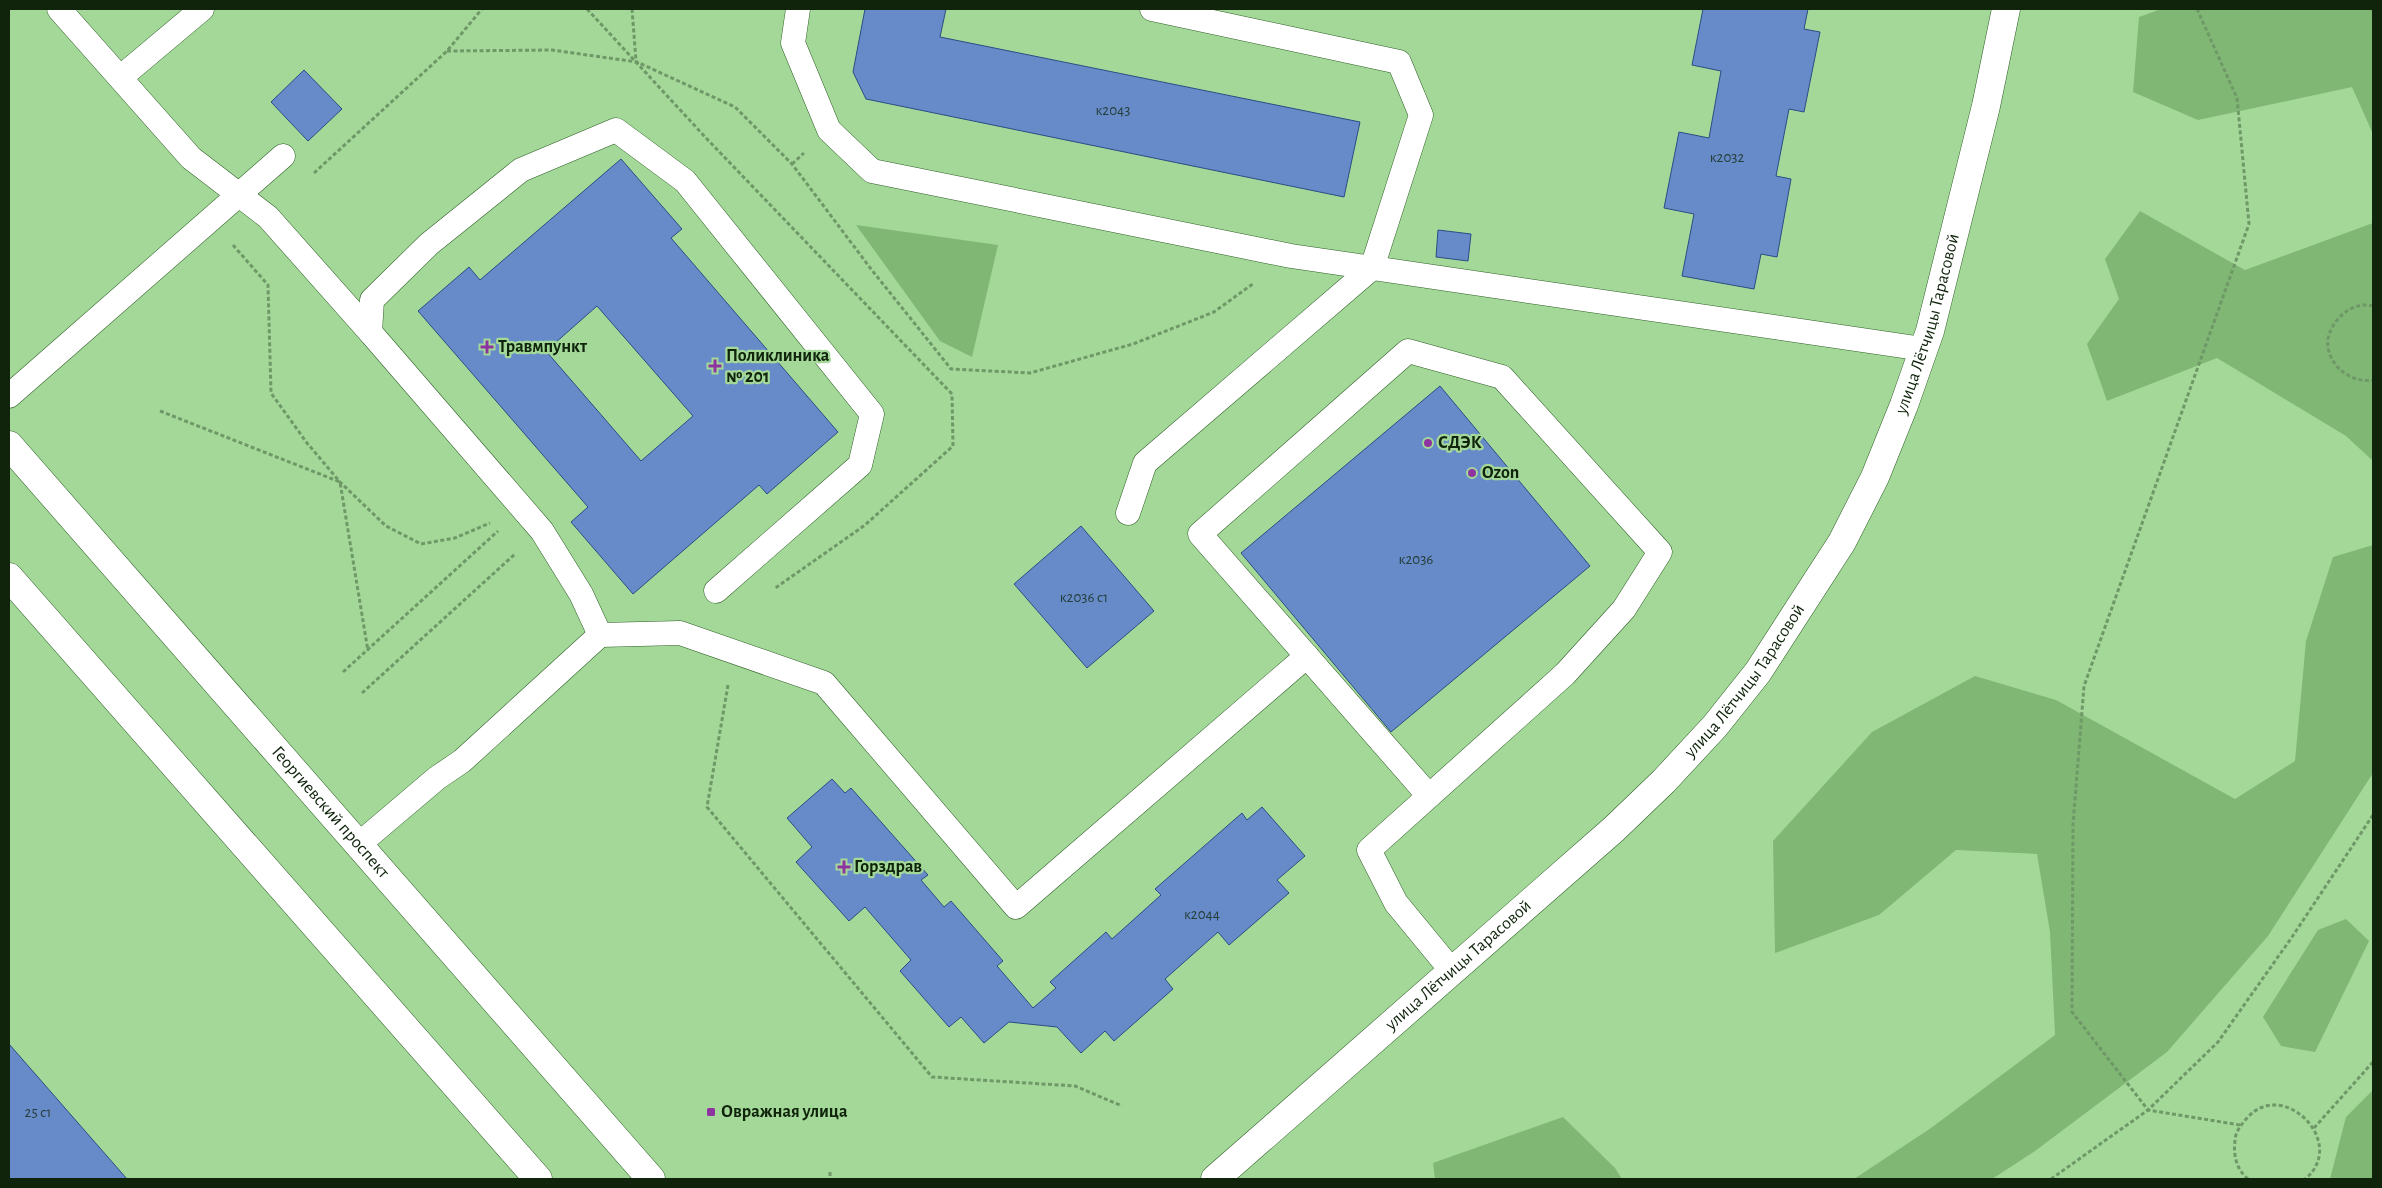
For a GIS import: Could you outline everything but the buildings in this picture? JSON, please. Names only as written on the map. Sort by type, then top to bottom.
[{"type":"main road","name":"улица Лётчицы Тарасовой","points":[[1215,1179],[1614,829],[1664,781],[1715,726],[1758,672],[1842,542],[1875,477],[1904,405],[1930,331],[1986,106],[2006,9]]},
{"type":"main road","name":"Георгиевский проспект","points":[[9,445],[651,1179]]},
{"type":"main road","points":[[9,576],[538,1179]]},
{"type":"lane","points":[[59,9],[191,158],[268,216],[542,531],[581,594],[600,635]]},
{"type":"lane","points":[[121,77],[201,9]]},
{"type":"lane","points":[[798,9],[793,43],[829,130],[872,172],[1291,256],[1923,349]]},
{"type":"lane","points":[[1128,513],[1145,463],[1372,268],[1421,116],[1399,62],[1152,9]]},
{"type":"lane","points":[[370,332],[372,300],[429,244],[521,170],[616,130],[684,181],[872,414],[860,465],[716,591]]},
{"type":"lane","points":[[9,396],[283,156]]},
{"type":"lane","points":[[1429,796],[1200,534],[1408,351],[1502,377],[1660,552],[1624,609],[1565,674],[1369,850],[1396,903],[1452,971]]},
{"type":"lane","points":[[358,845],[437,778],[462,761],[600,635],[680,633],[824,683],[1016,907],[1307,656]]},
{"type":"path","points":[[632,9],[636,62]]},
{"type":"path","points":[[2196,9],[2237,98],[2249,224],[2084,686],[2073,825],[2072,1012],[2148,1110],[2240,1126]]},
{"type":"path","points":[[447,51],[552,50],[636,62],[735,107],[792,164],[951,369],[1030,373],[1133,344],[1214,312],[1291,256]]},
{"type":"path","points":[[204,225],[235,246],[268,286],[271,393],[307,443],[340,482],[386,526],[421,544],[455,538],[522,509]]},
{"type":"path","points":[[2373,306],[2351,308],[2335,321],[2328,340],[2332,360],[2345,375],[2363,382],[2373,380]]},
{"type":"path","points":[[160,411],[340,482]]},
{"type":"path","points":[[340,482],[368,651]]},
{"type":"path","points":[[343,672],[474,552]]},
{"type":"path","points":[[362,693],[493,574]]},
{"type":"path","points":[[734,653],[707,807],[932,1077],[1075,1086],[1122,1106]]},
{"type":"path","points":[[2051,1179],[2148,1110],[2218,1042],[2292,937],[2373,815]]},
{"type":"path","points":[[2314,1128],[2373,1062]]},
{"type":"path","points":[[2248,1179],[2237,1166],[2234,1152],[2235,1138],[2240,1126],[2250,1114],[2264,1107],[2278,1106],[2292,1109],[2305,1117],[2314,1128],[2318,1141],[2318,1154],[2315,1166],[2305,1179]]},
{"type":"path","points":[[830,1172],[830,1179]]},
{"type":"green space","points":[[2161,9],[2373,9],[2373,134],[2352,87],[2198,120],[2133,92],[2139,17]]},
{"type":"green space","points":[[2140,211],[2245,270],[2373,223],[2373,461],[2346,436],[2217,358],[2107,401],[2087,344],[2119,299],[2105,259]]},
{"type":"green space","points":[[856,225],[998,245],[972,357],[940,341]]},
{"type":"green space","points":[[2373,545],[2373,773],[2268,936],[2167,1052],[2035,1151],[1992,1179],[1854,1179],[1931,1128],[2055,1035],[2050,932],[2037,854],[1956,850],[1879,915],[1775,953],[1773,841],[1872,732],[1975,676],[2056,700],[2235,799],[2295,761],[2306,641],[2333,557]]},
{"type":"green space","points":[[2346,919],[2369,941],[2315,1052],[2281,1046],[2263,1017],[2318,930]]},
{"type":"green space","points":[[2373,1090],[2373,1179],[2330,1179],[2346,1117]]},
{"type":"green space","points":[[1563,1117],[1615,1168],[1622,1179],[1435,1179],[1433,1163]]},
{"type":"place","name":"Травмпункт","points":[[487,347]]},
{"type":"place","name":"Поликлиника № 201","points":[[715,366]]},
{"type":"place","name":"СДЭК","points":[[1428,443]]},
{"type":"place","name":"Ozon","points":[[1472,473]]},
{"type":"place","name":"Горздрав","points":[[844,867]]},
{"type":"place","name":"Овражная улица","points":[[711,1112]]}]
